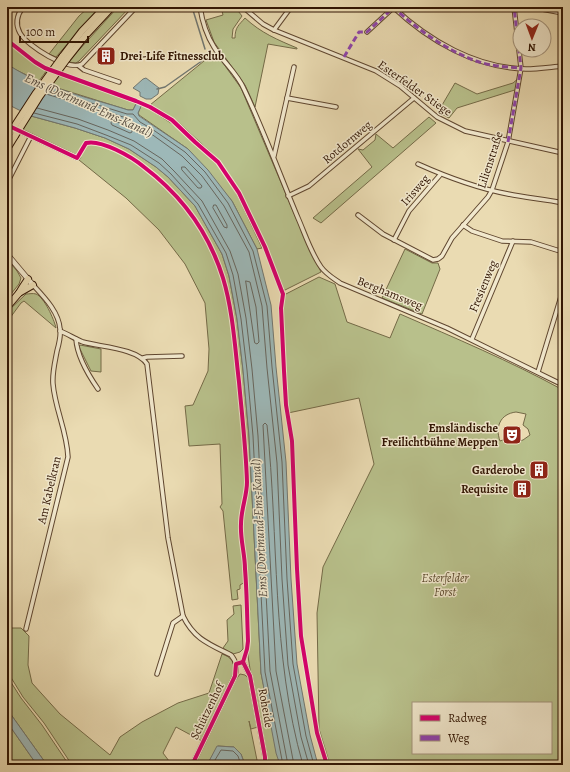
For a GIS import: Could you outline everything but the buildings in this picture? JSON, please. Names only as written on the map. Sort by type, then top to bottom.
[{"type":"highway","points":[[65,58],[82,31],[105,7]]},
{"type":"highway","points":[[7,149],[11,136],[36,93],[65,58],[112,7]]},
{"type":"highway","points":[[20,293],[28,279]]},
{"type":"highway","points":[[7,307],[20,293],[33,285]]},
{"type":"street","points":[[22,7],[17,20],[20,33],[36,48],[48,56],[69,65],[79,66],[84,70],[119,82]]},
{"type":"street","points":[[79,66],[136,7]]},
{"type":"street","name":"Berghamsweg","points":[[200,7],[210,40],[214,48],[244,87],[274,157],[288,196],[322,268],[332,278],[350,288],[472,339],[563,385]]},
{"type":"street","name":"Esterfelder Stiege","points":[[244,7],[262,24],[274,30],[376,71],[400,86],[437,117],[451,125],[465,131],[563,154]]},
{"type":"street","points":[[274,30],[291,7]]},
{"type":"street","points":[[367,32],[394,7],[431,37],[477,61],[504,67],[522,68],[563,66]]},
{"type":"street","name":"Lilienstraße","points":[[358,215],[372,227],[433,260],[442,256],[447,246],[488,197],[492,190],[508,142],[522,68],[514,7]]},
{"type":"street","points":[[532,7],[563,13]]},
{"type":"street","points":[[274,157],[294,67]]},
{"type":"street","points":[[287,98],[336,107]]},
{"type":"street","name":"Rotdornweg","points":[[288,196],[309,186],[414,98]]},
{"type":"street","points":[[7,125],[77,158]]},
{"type":"street","points":[[7,183],[31,136]]},
{"type":"street","points":[[418,164],[440,174],[482,188],[507,194],[563,203]]},
{"type":"street","name":"Irisweg","points":[[394,240],[409,210],[440,174]]},
{"type":"street","points":[[463,226],[472,231],[493,238],[532,242],[563,252]]},
{"type":"street","name":"Fresienweg","points":[[472,339],[513,241]]},
{"type":"street","points":[[7,254],[53,310],[59,324],[60,331],[76,339],[132,353],[142,358],[147,364],[168,538],[183,616],[189,627],[202,641],[231,655],[236,664]]},
{"type":"street","points":[[538,372],[563,290]]},
{"type":"street","name":"Am Kabelkran","points":[[26,629],[68,457],[65,433],[53,385],[53,368],[60,331]]},
{"type":"street","points":[[76,339],[78,350],[98,389]]},
{"type":"street","points":[[142,358],[147,356],[182,356]]},
{"type":"street","points":[[157,674],[173,623],[183,616]]},
{"type":"street","name":"Roheide","points":[[236,664],[244,662],[250,676],[265,757],[265,765]]},
{"type":"street","name":"Schützenhof","points":[[192,765],[235,676],[236,664]]},
{"type":"green space","points":[[89,7],[100,7],[56,57],[49,54],[79,16]]},
{"type":"green space","points":[[118,7],[130,7],[79,61],[76,63],[68,62]]},
{"type":"green space","points":[[221,7],[235,7],[242,16],[233,29],[232,38],[235,38],[239,25],[245,18],[263,32],[297,48],[268,44],[255,107],[245,85],[214,42],[206,20],[223,15]]},
{"type":"green space","points":[[7,40],[35,63],[47,70],[39,81],[7,64]]},
{"type":"green space","points":[[215,52],[241,88],[296,218],[321,272],[283,291],[266,247],[241,193],[219,160],[177,121],[150,105]]},
{"type":"green space","points":[[59,75],[137,102],[133,110],[128,110],[51,86]]},
{"type":"green space","points":[[520,77],[518,89],[457,108],[449,118],[438,112],[455,83],[477,94],[513,83]]},
{"type":"green space","points":[[142,104],[174,125],[217,163],[227,176],[237,194],[262,248],[257,249],[232,201],[188,149],[139,115],[138,113]]},
{"type":"green space","points":[[31,116],[105,138],[129,149],[168,177],[195,206],[222,254],[229,276],[237,319],[243,370],[249,436],[261,673],[280,765],[265,765],[248,656],[247,581],[240,585],[240,589],[237,590],[238,599],[232,600],[223,511],[220,507],[222,504],[220,444],[189,446],[185,406],[193,405],[208,371],[209,349],[205,303],[185,264],[159,230],[126,198],[79,160],[81,157],[22,129]],"holes":[[[235,341],[248,483],[242,513],[240,513],[246,483]]]},
{"type":"green space","points":[[429,117],[436,123],[321,223],[313,218],[372,167],[358,149],[363,150],[375,140],[376,134],[393,148]]},
{"type":"green space","points":[[405,249],[432,263],[438,263],[440,269],[422,314],[382,298]]},
{"type":"green space","points":[[7,259],[21,278],[19,284],[7,299]]},
{"type":"green space","name":"Esterfelder Forst","points":[[319,277],[335,284],[347,322],[390,338],[400,314],[503,360],[563,390],[563,765],[330,765],[319,729],[317,613],[323,567],[374,464],[359,398],[288,413],[281,301],[284,295]],"holes":[[[516,412],[526,414],[523,425],[528,429],[530,435],[523,440],[515,442],[511,437],[500,441],[498,431],[500,422],[503,418],[506,415]]]},
{"type":"green space","points":[[26,294],[36,294],[42,299],[51,314],[56,328],[24,301],[7,322],[7,312]]},
{"type":"green space","points":[[80,345],[101,349],[101,372],[91,371],[79,347]]},
{"type":"green space","points":[[241,605],[243,649],[240,652],[233,654],[223,648],[228,641],[227,620],[234,614],[233,606]]},
{"type":"green space","points":[[7,628],[21,628],[29,636],[28,665],[32,683],[60,714],[110,755],[120,737],[142,722],[178,703],[209,693],[222,654],[232,660],[234,672],[202,741],[176,727],[163,753],[172,765],[72,765],[44,723],[23,697],[7,671]]},
{"type":"green space","points":[[240,674],[245,675],[249,679],[258,727],[251,729],[249,721],[258,765],[245,765],[241,754],[234,747],[218,746],[207,765],[195,765],[235,681]]},
{"type":"green space","points":[[7,676],[69,765],[47,765],[7,709]]},
{"type":"green space","points":[[7,722],[37,765],[7,765]]},
{"type":"water","name":"Ems (Dortmund-Ems-Kanal)","points":[[7,64],[50,86],[128,110],[133,110],[137,102],[142,104],[138,113],[139,116],[188,149],[208,170],[232,201],[257,249],[271,305],[286,462],[291,579],[297,664],[310,735],[318,765],[280,765],[276,753],[261,673],[249,436],[243,370],[237,319],[229,276],[222,254],[195,206],[168,177],[156,167],[129,149],[105,138],[31,116],[7,104]]},
{"type":"water","points":[[146,78],[159,88],[158,94],[151,99],[146,99],[140,96],[140,92],[133,88]]},
{"type":"water","points":[[7,709],[47,765],[37,765],[7,722]]},
{"type":"water","points":[[217,746],[234,747],[241,754],[245,765],[207,765]]},
{"type":"waterway","points":[[192,7],[205,49]]},
{"type":"waterway","points":[[157,89],[165,87],[206,58],[207,54]]},
{"type":"marked path","points":[[393,7],[432,38],[454,51],[476,61],[487,64],[521,68]]},
{"type":"marked path","points":[[344,57],[359,32],[367,32],[394,7]]},
{"type":"marked path","points":[[508,142],[521,68],[514,7]]},
{"type":"cycle path","points":[[7,40],[45,68],[136,101],[150,107],[172,120],[218,162],[239,193],[265,247],[283,294],[281,308],[284,371],[286,405],[292,441],[301,636],[317,733],[327,765]]},
{"type":"cycle path","points":[[7,125],[77,158],[86,143],[92,142],[108,146],[132,158],[157,178],[182,203],[202,230],[217,261],[226,291],[235,343],[246,457],[247,487],[241,518],[241,530],[245,563],[248,641],[243,662]]},
{"type":"cycle path","points":[[243,662],[250,676],[265,757],[265,765]]},
{"type":"cycle path","points":[[192,765],[235,676],[236,664],[243,662]]},
{"type":"place","name":"Drei-Life Fitnessclub","points":[[106,56]]},
{"type":"place","name":"Emsländische Freilichtbühne Meppen","points":[[512,435]]},
{"type":"place","name":"Garderobe","points":[[539,470]]},
{"type":"place","name":"Requisite","points":[[522,489]]}]
